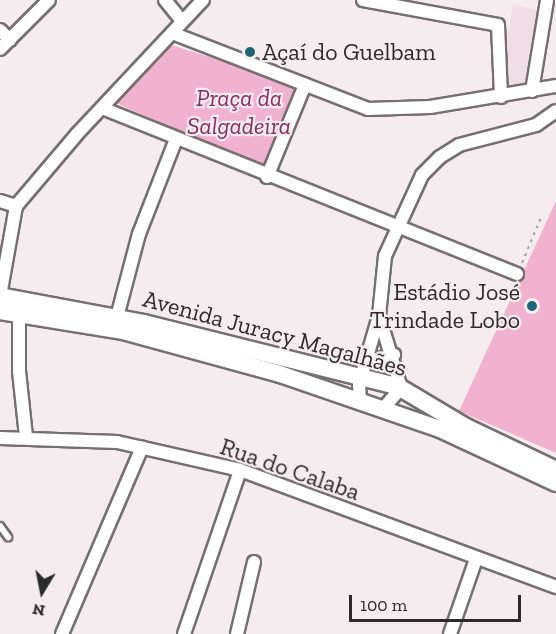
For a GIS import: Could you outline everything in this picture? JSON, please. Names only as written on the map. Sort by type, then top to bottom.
[{"type":"main road","name":"Avenida Juracy Magalhães","points":[[0,296],[39,309],[123,331],[216,347]]},
{"type":"main road","name":"Avenida Juracy Magalhães","points":[[0,311],[19,314],[39,309],[117,316],[253,358],[360,402],[440,429],[556,483]]},
{"type":"main road","name":"Avenida Juracy Magalhães","points":[[253,358],[363,370],[401,388],[466,427],[556,470]]},
{"type":"street","points":[[0,50],[49,0]]},
{"type":"street","points":[[165,0],[182,21]]},
{"type":"street","points":[[0,296],[16,206],[102,108],[203,0]]},
{"type":"street","points":[[363,0],[405,5],[498,25],[501,97]]},
{"type":"street","points":[[532,92],[547,0]]},
{"type":"street","points":[[0,30],[10,40]]},
{"type":"street","points":[[172,33],[305,86],[377,110],[501,97],[556,86]]},
{"type":"street","points":[[267,177],[305,86]]},
{"type":"street","points":[[102,108],[267,177],[517,274]]},
{"type":"street","points":[[360,402],[363,370],[379,316],[385,256],[396,227],[422,175],[450,150],[480,138],[536,125],[555,113]]},
{"type":"street","points":[[117,316],[139,234],[176,139]]},
{"type":"street","points":[[0,201],[16,206]]},
{"type":"street","points":[[19,314],[18,371],[26,436]]},
{"type":"street","points":[[379,316],[394,355],[401,388],[383,409]]},
{"type":"street","points":[[363,370],[394,355]]},
{"type":"street","name":"Rua do Calaba","points":[[0,438],[26,436],[142,447],[240,470],[556,587]]},
{"type":"street","points":[[62,634],[142,447]]},
{"type":"street","points":[[184,634],[240,470]]},
{"type":"street","points":[[450,634],[476,559]]},
{"type":"street","points":[[237,634],[254,562]]},
{"type":"lane","points":[[0,526],[8,537]]},
{"type":"path","points":[[517,274],[542,215]]},
{"type":"shaded area","points":[[513,5],[542,11],[528,85],[512,89],[505,83],[504,56]]},
{"type":"green space","name":"Praça da Salgadeira","points":[[171,45],[296,84],[264,169],[116,103]]},
{"type":"green space","name":"Estádio José Trindade Lobo","points":[[556,201],[556,453],[459,411]]},
{"type":"place","name":"Açaí do Guelbam","points":[[250,52]]},
{"type":"place","name":"Estádio José Trindade Lobo","points":[[532,306]]}]
